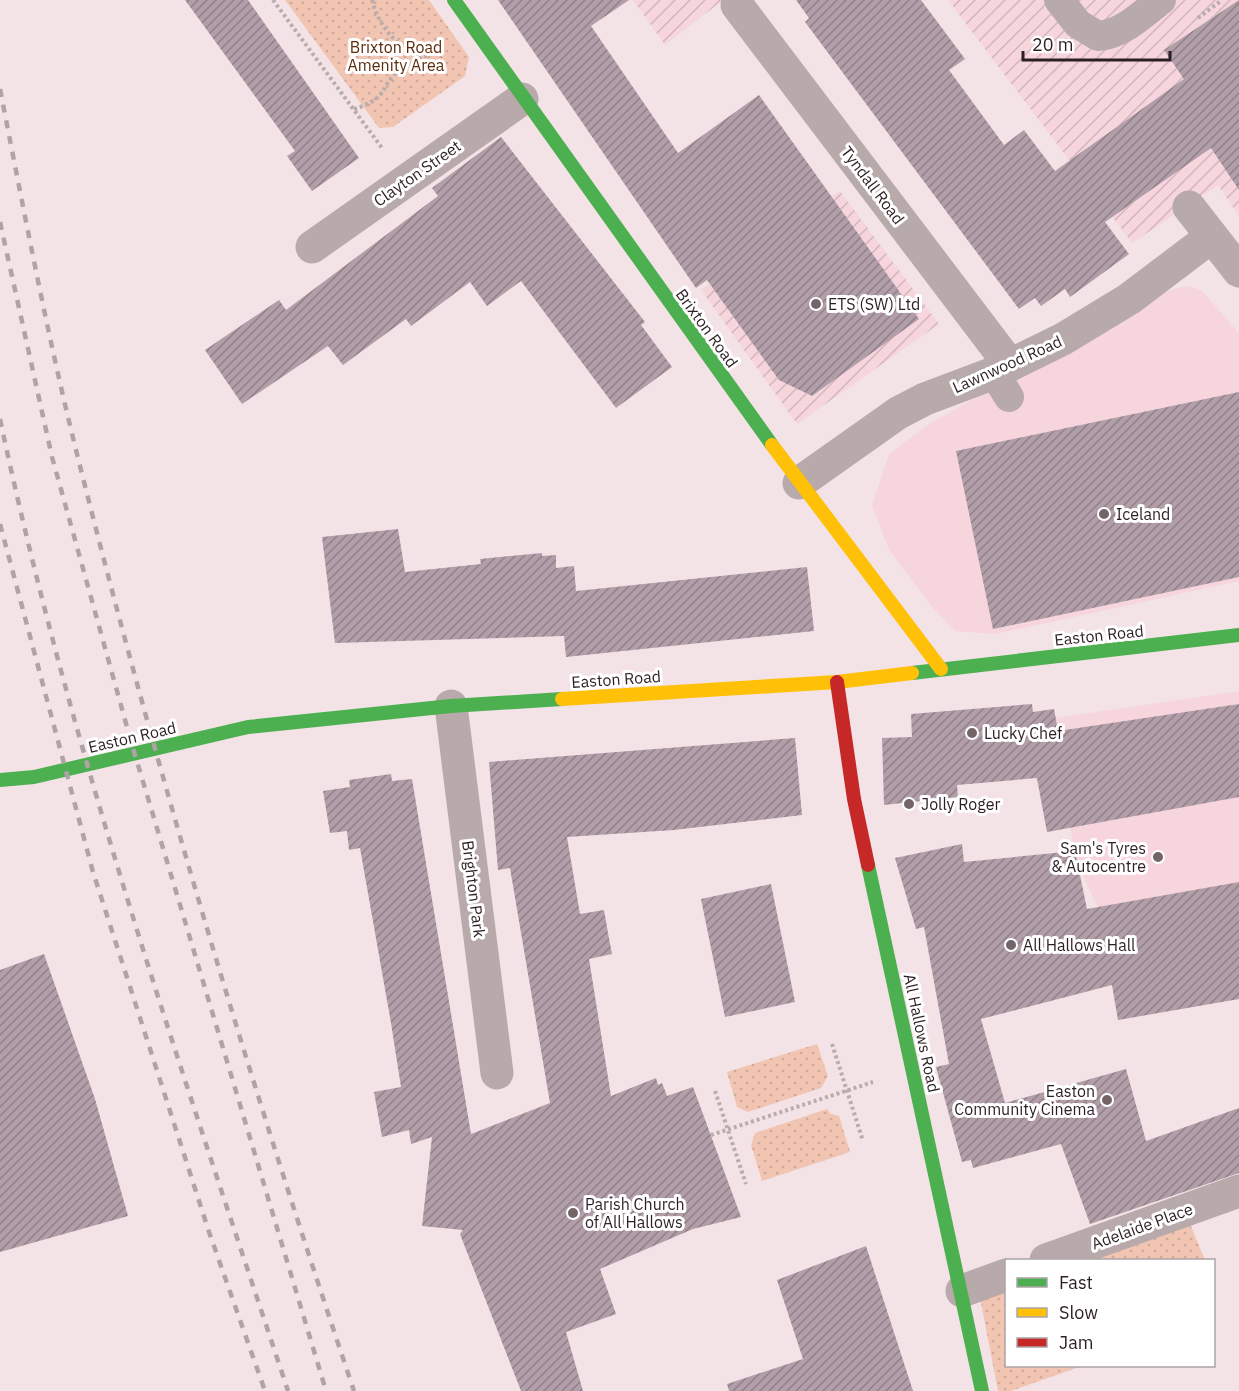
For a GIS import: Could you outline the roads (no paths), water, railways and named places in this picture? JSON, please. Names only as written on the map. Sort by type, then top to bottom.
[{"type":"street","name":"Brixton Road","points":[[454,0],[522,99],[799,483],[941,669]]},
{"type":"street","name":"Tyndall Road","points":[[736,5],[1004,378]]},
{"type":"street","name":"Clayton Street","points":[[312,248],[522,99]]},
{"type":"street","points":[[1189,207],[1239,271]]},
{"type":"street","name":"Lawnwood Road","points":[[799,483],[898,412],[925,399],[1004,378],[1129,299],[1211,237]]},
{"type":"street","name":"Easton Road","points":[[0,780],[34,777],[248,727],[451,706],[837,682],[1239,635]]},
{"type":"street","name":"All Hallows Road","points":[[837,682],[854,799],[982,1391]]},
{"type":"street","name":"Brighton Park","points":[[451,706],[497,1073]]},
{"type":"street","name":"Adelaide Place","points":[[1049,1259],[1239,1191]]},
{"type":"street","points":[[962,1291],[1005,1275]]},
{"type":"lane","points":[[1059,0],[1078,24],[1098,36],[1114,33],[1126,27],[1161,0]]},
{"type":"railway","points":[[0,89],[66,409],[139,691],[241,1042],[354,1391]]},
{"type":"railway","points":[[0,222],[52,457],[132,745],[326,1391]]},
{"type":"railway","points":[[0,419],[28,543],[94,788],[130,909],[288,1391]]},
{"type":"railway","points":[[0,524],[93,872],[209,1232],[265,1391]]},
{"type":"place","name":"ETS (SW) Ltd","points":[[816,304]]},
{"type":"place","name":"Iceland","points":[[1104,514]]},
{"type":"place","name":"Lucky Chef","points":[[972,733]]},
{"type":"place","name":"Jolly Roger","points":[[909,804]]},
{"type":"place","name":"Sam's Tyres & Autocentre","points":[[1158,857]]},
{"type":"place","name":"All Hallows Hall","points":[[1011,945]]},
{"type":"place","name":"Easton Community Cinema","points":[[1107,1100]]},
{"type":"place","name":"Parish Church of All Hallows","points":[[573,1213]]},
{"type":"park label","name":"Brixton Road Amenity Area","points":[[396,56]]}]
